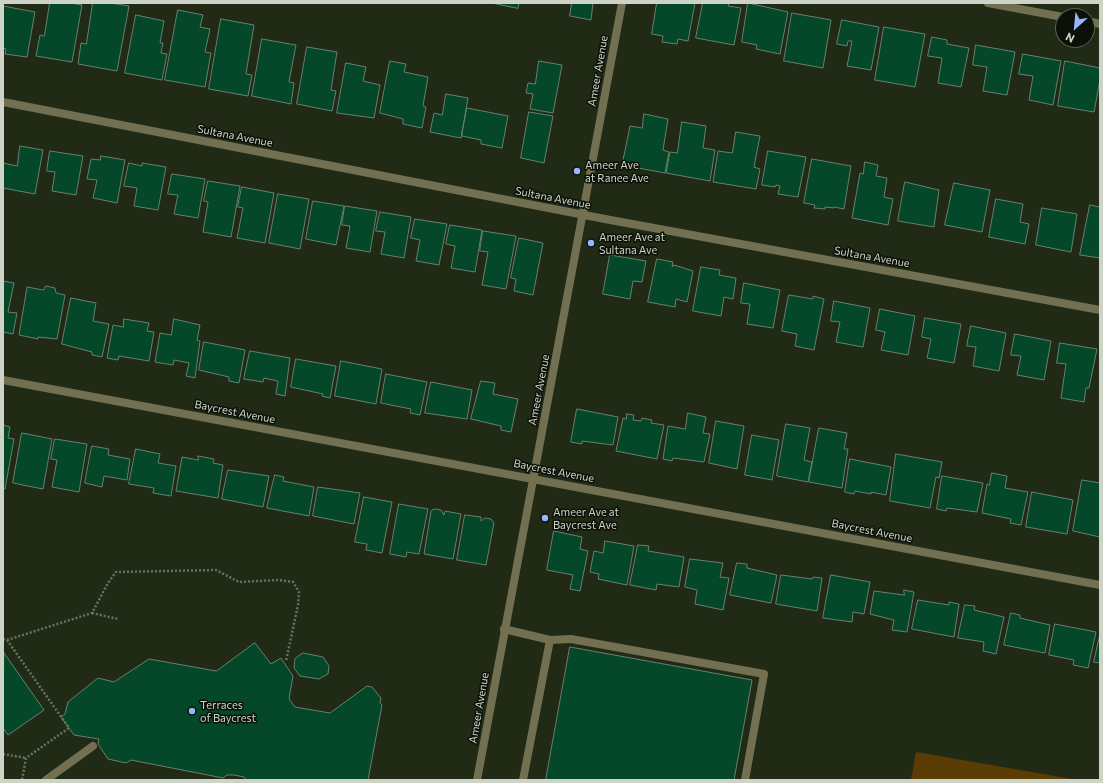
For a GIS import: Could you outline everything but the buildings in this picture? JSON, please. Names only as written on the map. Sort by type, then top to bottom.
[{"type":"street","name":"Ameer Avenue","points":[[477,780],[622,3]]},
{"type":"street","points":[[988,3],[1055,16]]},
{"type":"street","name":"Sultana Avenue","points":[[3,102],[583,215],[1100,310]]},
{"type":"street","name":"Baycrest Avenue","points":[[3,380],[534,478],[1100,585]]},
{"type":"street","points":[[504,629],[550,640],[571,639],[764,674],[745,780]]},
{"type":"street","points":[[523,780],[550,640]]},
{"type":"street","points":[[46,780],[93,746]]},
{"type":"path","points":[[92,613],[108,583],[116,572],[216,570],[239,582],[278,580],[293,582],[298,592],[298,605],[286,661]]},
{"type":"path","points":[[3,639],[7,640],[92,613],[118,619]]},
{"type":"path","points":[[3,754],[26,758],[69,728],[7,640]]},
{"type":"path","points":[[22,780],[26,758]]},
{"type":"shaded area","points":[[916,752],[1078,780],[911,780]]},
{"type":"place","name":"Ameer Ave at Ranee Ave","points":[[577,171]]},
{"type":"place","name":"Ameer Ave at Sultana Ave","points":[[591,243]]},
{"type":"place","name":"Ameer Ave at Baycrest Ave","points":[[545,518]]},
{"type":"place","name":"Terraces of Baycrest","points":[[192,711]]}]
